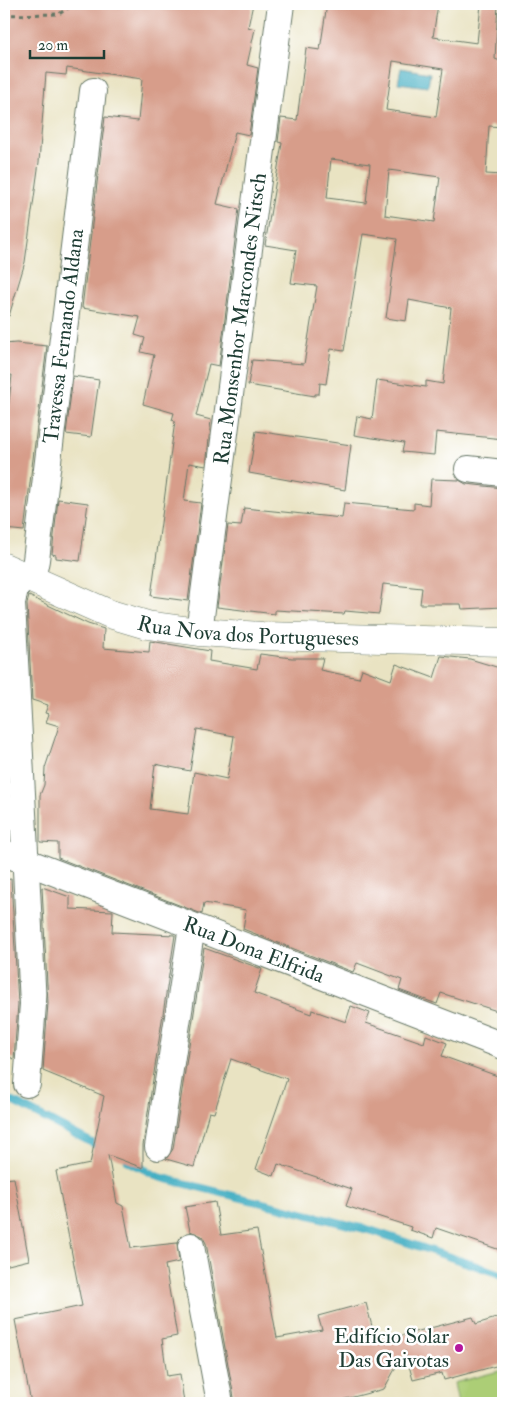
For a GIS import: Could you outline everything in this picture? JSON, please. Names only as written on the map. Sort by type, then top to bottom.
[{"type":"street","name":"Rua Monsenhor Marcondes Nitsch","points":[[199,632],[281,4]]},
{"type":"street","name":"Travessa Fernando Aldana","points":[[27,1084],[33,1004],[26,895],[15,857],[12,603],[18,574],[36,560],[93,91]]},
{"type":"street","points":[[468,469],[503,473]]},
{"type":"street","name":"Rua Nova dos Portugueses","points":[[18,574],[110,614],[147,625],[199,632],[262,636],[503,642]]},
{"type":"street","name":"Rua Dona Elfrida","points":[[15,857],[503,1046]]},
{"type":"street","points":[[158,1147],[192,926]]},
{"type":"street","points":[[191,1246],[220,1403]]},
{"type":"path","points":[[4,14],[59,14],[74,4]]},
{"type":"green space","points":[[503,1370],[503,1403],[458,1403],[454,1383]]},
{"type":"water","points":[[401,68],[430,73],[428,87],[398,83]]},
{"type":"building","points":[[4,4],[253,4],[248,27],[255,29],[247,65],[258,68],[249,135],[235,132],[217,204],[239,209],[219,366],[209,364],[196,416],[211,420],[206,466],[189,463],[184,501],[201,503],[188,601],[151,596],[175,421],[172,420],[174,413],[143,404],[154,355],[141,352],[145,338],[135,335],[140,317],[82,308],[105,117],[138,121],[142,79],[67,68],[66,75],[46,73],[39,162],[25,262],[9,316],[4,315]]},
{"type":"building","points":[[327,4],[438,4],[433,37],[477,43],[481,4],[498,4],[495,59],[503,62],[503,127],[489,126],[486,174],[503,175],[503,439],[436,432],[434,455],[402,452],[404,443],[354,435],[357,416],[372,419],[377,380],[426,387],[426,381],[443,384],[451,308],[409,300],[406,321],[386,318],[397,239],[363,234],[344,351],[331,349],[326,384],[320,383],[319,394],[315,394],[315,396],[248,385],[252,360],[304,364],[317,286],[291,283],[296,250],[265,245],[282,143],[278,142],[281,118],[297,120],[306,48],[320,50]],"holes":[[[393,61],[443,69],[436,117],[386,110]],[[331,159],[370,164],[366,203],[327,198]],[[389,170],[440,177],[434,222],[385,215]]]},
{"type":"building","points":[[16,343],[47,346],[24,531],[4,529],[4,445],[12,375],[4,376],[4,344]]},
{"type":"building","points":[[73,376],[99,380],[91,437],[66,434]]},
{"type":"building","points":[[256,431],[351,445],[345,490],[249,473]]},
{"type":"building","points":[[431,479],[459,480],[466,484],[503,488],[503,607],[462,609],[461,604],[420,604],[422,588],[383,584],[379,614],[345,611],[344,614],[275,610],[275,614],[217,607],[228,525],[241,526],[244,508],[342,518],[344,503],[414,509],[414,503],[429,505]]},
{"type":"building","points":[[58,499],[88,503],[80,561],[56,558],[56,555],[52,554]]},
{"type":"building","points":[[29,596],[88,624],[104,629],[103,648],[149,652],[150,641],[210,651],[209,661],[257,669],[260,654],[292,658],[323,658],[320,670],[359,678],[362,669],[391,680],[396,664],[434,678],[441,656],[470,659],[503,669],[503,994],[497,1011],[441,993],[437,1004],[399,990],[402,980],[357,963],[353,972],[243,929],[246,910],[204,903],[202,914],[58,858],[58,843],[40,842],[40,795],[44,785],[45,768],[59,726],[46,722],[49,714],[45,713],[48,705],[32,700],[27,604]],"holes":[[[197,729],[234,736],[227,779],[194,772],[188,814],[150,809],[155,764],[190,771]]]},
{"type":"building","points":[[11,879],[18,1004],[14,1059],[4,1055],[4,880]]},
{"type":"building","points":[[42,887],[70,897],[70,909],[113,911],[112,932],[175,935],[143,1145],[143,1168],[108,1155],[117,1203],[123,1206],[131,1248],[177,1243],[179,1262],[165,1265],[177,1336],[162,1339],[167,1376],[180,1374],[184,1403],[31,1403],[15,1320],[82,1306],[56,1171],[90,1164],[104,1096],[43,1071],[48,1003]]},
{"type":"building","points":[[204,948],[262,969],[254,993],[311,1014],[312,1010],[346,1022],[351,1006],[370,1013],[366,1023],[424,1043],[426,1035],[447,1043],[442,1056],[503,1078],[503,1251],[436,1228],[433,1238],[410,1230],[411,1227],[346,1206],[352,1189],[278,1164],[274,1176],[256,1169],[287,1079],[231,1059],[214,1113],[209,1112],[194,1167],[166,1159],[173,1149]]},
{"type":"building","points":[[14,1178],[29,1260],[4,1266],[4,1179]]},
{"type":"building","points":[[215,1202],[221,1235],[257,1230],[277,1338],[322,1330],[318,1316],[366,1303],[376,1342],[473,1317],[476,1324],[503,1316],[503,1364],[444,1380],[442,1373],[413,1380],[405,1351],[384,1389],[330,1403],[235,1403],[206,1243],[202,1236],[190,1231],[185,1207]]},
{"type":"waterway","points":[[4,1097],[102,1148]]},
{"type":"waterway","points":[[128,1161],[159,1177],[373,1231],[503,1275]]},
{"type":"place","name":"Edifício Solar Das Gaivotas","points":[[459,1348]]}]
